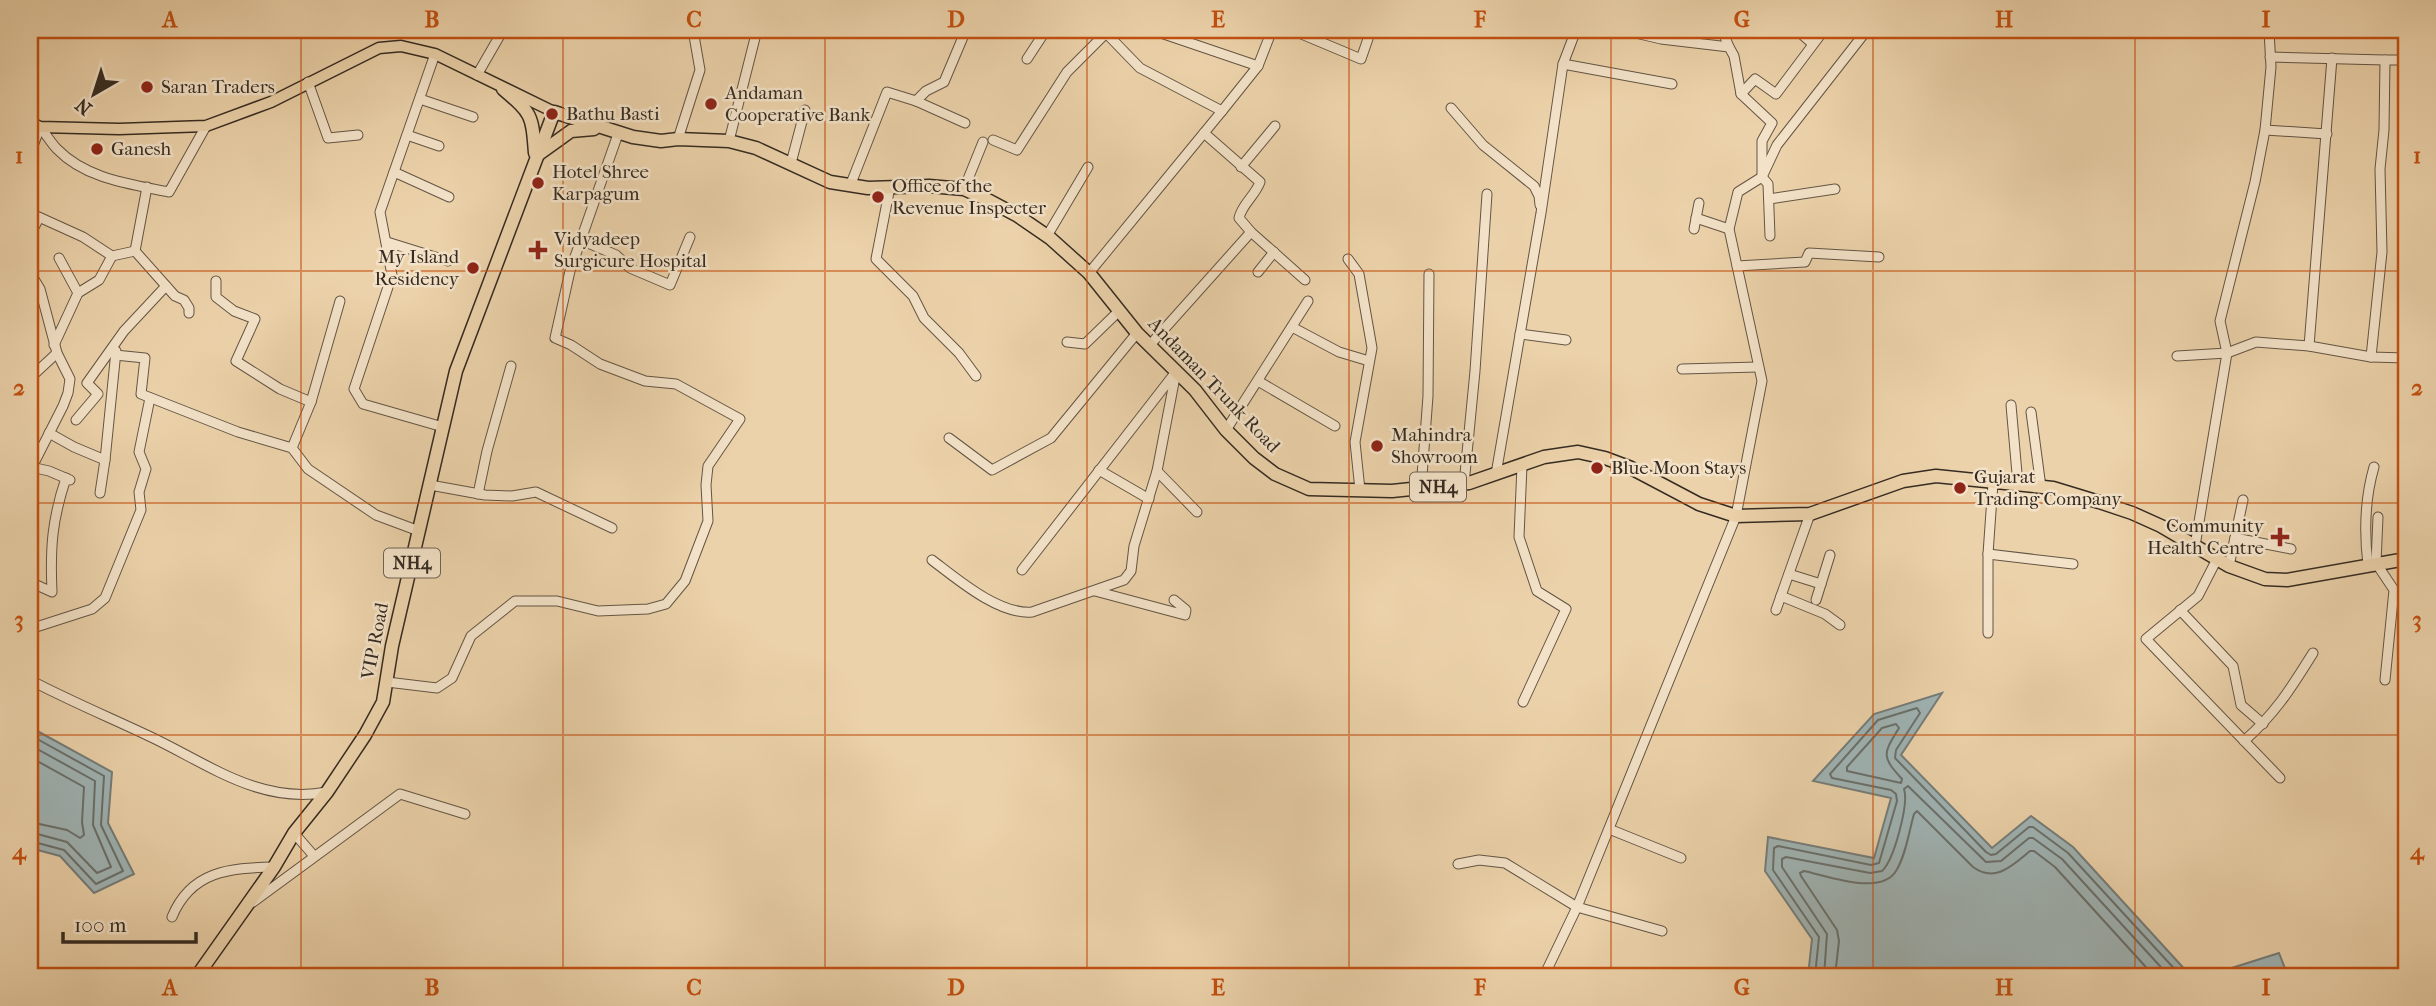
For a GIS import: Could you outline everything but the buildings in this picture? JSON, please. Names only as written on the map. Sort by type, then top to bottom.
[{"type":"highway","points":[[503,89],[528,110],[534,134],[535,157]]},
{"type":"highway","name":"Andaman Trunk Road","points":[[554,112],[613,132],[661,141],[729,141],[756,148],[830,182],[850,186],[964,189],[1018,216],[1089,273],[1137,333],[1195,390],[1226,430],[1254,458],[1275,474],[1309,489],[1421,489],[1464,484],[1544,457],[1578,452],[1629,467],[1699,504],[1736,516],[1810,514],[1903,481],[1936,477],[2053,488],[2132,513],[2161,526],[2223,562],[2265,579],[2287,580],[2406,559]]},
{"type":"highway","name":"VIP Road","points":[[197,976],[274,867],[294,833],[327,792],[383,702],[393,646],[456,371],[554,112]]},
{"type":"highway","points":[[535,157],[571,131],[613,132]]},
{"type":"main road","points":[[35,125],[119,129],[206,126],[271,103],[379,48],[401,46],[435,54],[554,112]]},
{"type":"street","points":[[477,75],[503,30]]},
{"type":"street","points":[[678,139],[700,70],[693,30]]},
{"type":"street","points":[[729,141],[757,30]]},
{"type":"street","points":[[1027,59],[1046,30]]},
{"type":"street","points":[[1152,30],[1258,65]]},
{"type":"street","points":[[1089,273],[1258,65],[1272,30]]},
{"type":"street","points":[[1292,30],[1309,33],[1361,59],[1371,30]]},
{"type":"street","points":[[1496,474],[1541,213],[1563,64],[1576,30]]},
{"type":"street","points":[[1623,30],[1661,39],[1730,47]]},
{"type":"street","points":[[1722,30],[1734,56],[1741,94],[1772,123],[1762,141],[1762,177],[1768,184],[1770,236]]},
{"type":"street","points":[[1797,30],[1813,44]]},
{"type":"street","points":[[1741,94],[1755,79],[1776,94],[1824,30]]},
{"type":"street","points":[[1544,976],[1577,907],[1736,516],[1762,381],[1729,229],[1738,192],[1762,177],[1777,145],[1867,30]]},
{"type":"street","points":[[2194,546],[2227,353],[2220,321],[2255,182],[2265,130],[2269,30]]},
{"type":"street","points":[[993,140],[1017,150],[1067,72],[1106,31],[1140,68],[1222,111]]},
{"type":"street","points":[[916,101],[926,91],[944,82],[963,37]]},
{"type":"street","points":[[435,54],[380,212],[392,275],[354,389],[363,404],[443,428]]},
{"type":"street","points":[[2270,57],[2406,60]]},
{"type":"street","points":[[2309,346],[2332,58]]},
{"type":"street","points":[[2371,357],[2382,252],[2380,169],[2384,130],[2385,60]]},
{"type":"street","points":[[1563,64],[1672,84]]},
{"type":"street","points":[[308,82],[328,138],[358,135]]},
{"type":"street","points":[[850,186],[887,92],[916,101],[965,123]]},
{"type":"street","points":[[420,99],[473,117]]},
{"type":"street","points":[[1451,108],[1483,145],[1534,186],[1539,196],[1541,213]]},
{"type":"street","points":[[791,163],[805,110]]},
{"type":"street","points":[[35,125],[56,149],[95,175],[169,191],[206,126]]},
{"type":"street","points":[[30,154],[35,125]]},
{"type":"street","points":[[1241,167],[1275,126]]},
{"type":"street","points":[[2265,130],[2327,134]]},
{"type":"street","points":[[387,682],[437,688],[452,677],[471,636],[515,601],[557,601],[598,611],[648,609],[666,604],[685,581],[708,521],[708,466],[740,419],[676,384],[645,381],[634,377],[600,364],[555,338],[570,271],[613,132]]},
{"type":"street","points":[[1204,133],[1260,182],[1240,211],[1239,218],[1251,232],[1305,279]]},
{"type":"street","points":[[407,135],[439,146]]},
{"type":"street","points":[[964,189],[983,142]]},
{"type":"street","points":[[1046,236],[1088,167]]},
{"type":"street","points":[[394,172],[449,197]]},
{"type":"street","points":[[135,251],[147,187]]},
{"type":"street","points":[[890,187],[876,259],[913,296],[924,318],[959,353],[976,376]]},
{"type":"street","points":[[1769,199],[1835,188]]},
{"type":"street","points":[[1464,484],[1487,194]]},
{"type":"street","points":[[1694,229],[1699,204]]},
{"type":"street","points":[[30,582],[52,592],[50,549],[56,508],[68,479],[31,465],[68,393],[70,379],[56,349],[40,289],[31,274],[31,233],[34,216],[83,237],[112,256],[135,251]]},
{"type":"street","points":[[1696,218],[1729,229]]},
{"type":"street","points":[[1149,346],[1251,232]]},
{"type":"street","points":[[581,240],[617,255],[629,268],[670,285],[690,237]]},
{"type":"street","points":[[387,242],[448,261]]},
{"type":"street","points":[[135,251],[175,296],[184,300],[189,313]]},
{"type":"street","points":[[1258,272],[1274,252]]},
{"type":"street","points":[[1737,266],[1805,262],[1809,253],[1879,257]]},
{"type":"street","points":[[30,377],[56,349],[78,293],[99,280],[112,256]]},
{"type":"street","points":[[59,258],[78,293]]},
{"type":"street","points":[[1348,258],[1359,274],[1372,348],[1355,442],[1360,490]]},
{"type":"street","points":[[1421,489],[1428,396],[1429,274]]},
{"type":"street","points":[[216,281],[216,297],[234,311],[255,319],[236,361],[280,389],[311,402]]},
{"type":"street","points":[[87,383],[117,340],[166,286]]},
{"type":"street","points":[[292,448],[311,402],[340,301]]},
{"type":"street","points":[[1226,430],[1308,301]]},
{"type":"street","points":[[1067,342],[1085,344],[1119,311]]},
{"type":"street","points":[[1292,327],[1339,352],[1369,361]]},
{"type":"street","points":[[949,438],[992,470],[1051,438],[1137,333]]},
{"type":"street","points":[[1520,334],[1566,340]]},
{"type":"street","points":[[100,493],[117,340]]},
{"type":"street","points":[[2177,356],[2227,353],[2256,342],[2309,346],[2371,357],[2406,358]]},
{"type":"street","points":[[115,355],[145,358],[141,394],[238,432],[292,448],[308,469],[376,515],[419,531]]},
{"type":"street","points":[[478,494],[511,366]]},
{"type":"street","points":[[1682,369],[1758,367]]},
{"type":"street","points":[[1022,570],[1176,372]]},
{"type":"street","points":[[932,560],[971,590],[1020,613],[1032,612],[1124,580],[1131,571],[1134,546],[1157,471],[1176,372]]},
{"type":"street","points":[[70,379],[79,378],[98,394],[76,420]]},
{"type":"street","points":[[1258,381],[1335,426]]},
{"type":"street","points":[[30,629],[92,609],[106,598],[141,510],[139,492],[146,469],[139,452],[149,398]]},
{"type":"street","points":[[2011,405],[2018,485]]},
{"type":"street","points":[[2031,412],[2041,487]]},
{"type":"street","points":[[49,433],[105,460]]},
{"type":"street","points":[[1522,465],[1519,537],[1537,590],[1566,608],[1523,702]]},
{"type":"street","points":[[2374,467],[2368,489],[2370,497],[2364,533],[2372,564],[2394,590],[2385,680]]},
{"type":"street","points":[[1099,470],[1149,499]]},
{"type":"street","points":[[1157,471],[1198,512]]},
{"type":"street","points":[[1988,634],[1988,554],[1993,482]]},
{"type":"street","points":[[430,485],[478,494],[512,496],[536,492],[612,528]]},
{"type":"street","points":[[2243,500],[2235,538],[2223,562],[2198,596],[2146,639],[2280,778]]},
{"type":"street","points":[[1776,610],[1810,514]]},
{"type":"street","points":[[2372,564],[2378,517]]},
{"type":"street","points":[[2235,538],[2291,549]]},
{"type":"street","points":[[1988,554],[2073,564]]},
{"type":"street","points":[[1816,600],[1830,555]]},
{"type":"street","points":[[1790,575],[1821,584]]},
{"type":"street","points":[[1093,591],[1185,615],[1186,610],[1174,600]]},
{"type":"street","points":[[1781,596],[1825,614],[1840,625]]},
{"type":"street","points":[[2180,610],[2233,666],[2241,705],[2263,724]]},
{"type":"street","points":[[2244,741],[2282,702],[2313,653]]},
{"type":"street","points":[[30,680],[152,738],[232,780],[261,789],[310,795],[327,792]]},
{"type":"street","points":[[244,909],[400,794],[465,814]]},
{"type":"street","points":[[1609,829],[1681,858]]},
{"type":"street","points":[[294,833],[314,856]]},
{"type":"street","points":[[1458,864],[1479,860],[1505,863],[1577,907],[1662,931]]},
{"type":"street","points":[[172,917],[179,900],[201,880],[237,868],[274,867]]},
{"type":"water","points":[[1942,693],[1901,755],[1992,848],[2031,816],[2073,847],[2188,976],[1808,976],[1812,939],[1765,871],[1768,837],[1874,858],[1891,798],[1813,781],[1874,714]]},
{"type":"water","points":[[30,727],[112,772],[108,823],[134,874],[94,893],[60,856],[30,848]]},
{"type":"water","points":[[2279,953],[2288,976],[2214,976],[2219,972]]},
{"type":"place","name":"Saran Traders","points":[[147,87]]},
{"type":"place","name":"Andaman Cooperative Bank","points":[[711,104]]},
{"type":"place","name":"Bathu Basti","points":[[552,114]]},
{"type":"place","name":"Ganesh","points":[[97,149]]},
{"type":"place","name":"Hotel Shree Karpagum","points":[[538,183]]},
{"type":"place","name":"Office of the Revenue Inspecter","points":[[878,197]]},
{"type":"place","name":"Vidyadeep Surgicure Hospital","points":[[538,250]]},
{"type":"place","name":"My Island Residency","points":[[473,268]]},
{"type":"place","name":"Mahindra Showroom","points":[[1377,446]]},
{"type":"place","name":"Blue Moon Stays","points":[[1597,468]]},
{"type":"place","name":"Gujarat Trading Company","points":[[1960,488]]},
{"type":"place","name":"Community Health Centre","points":[[2280,537]]}]
